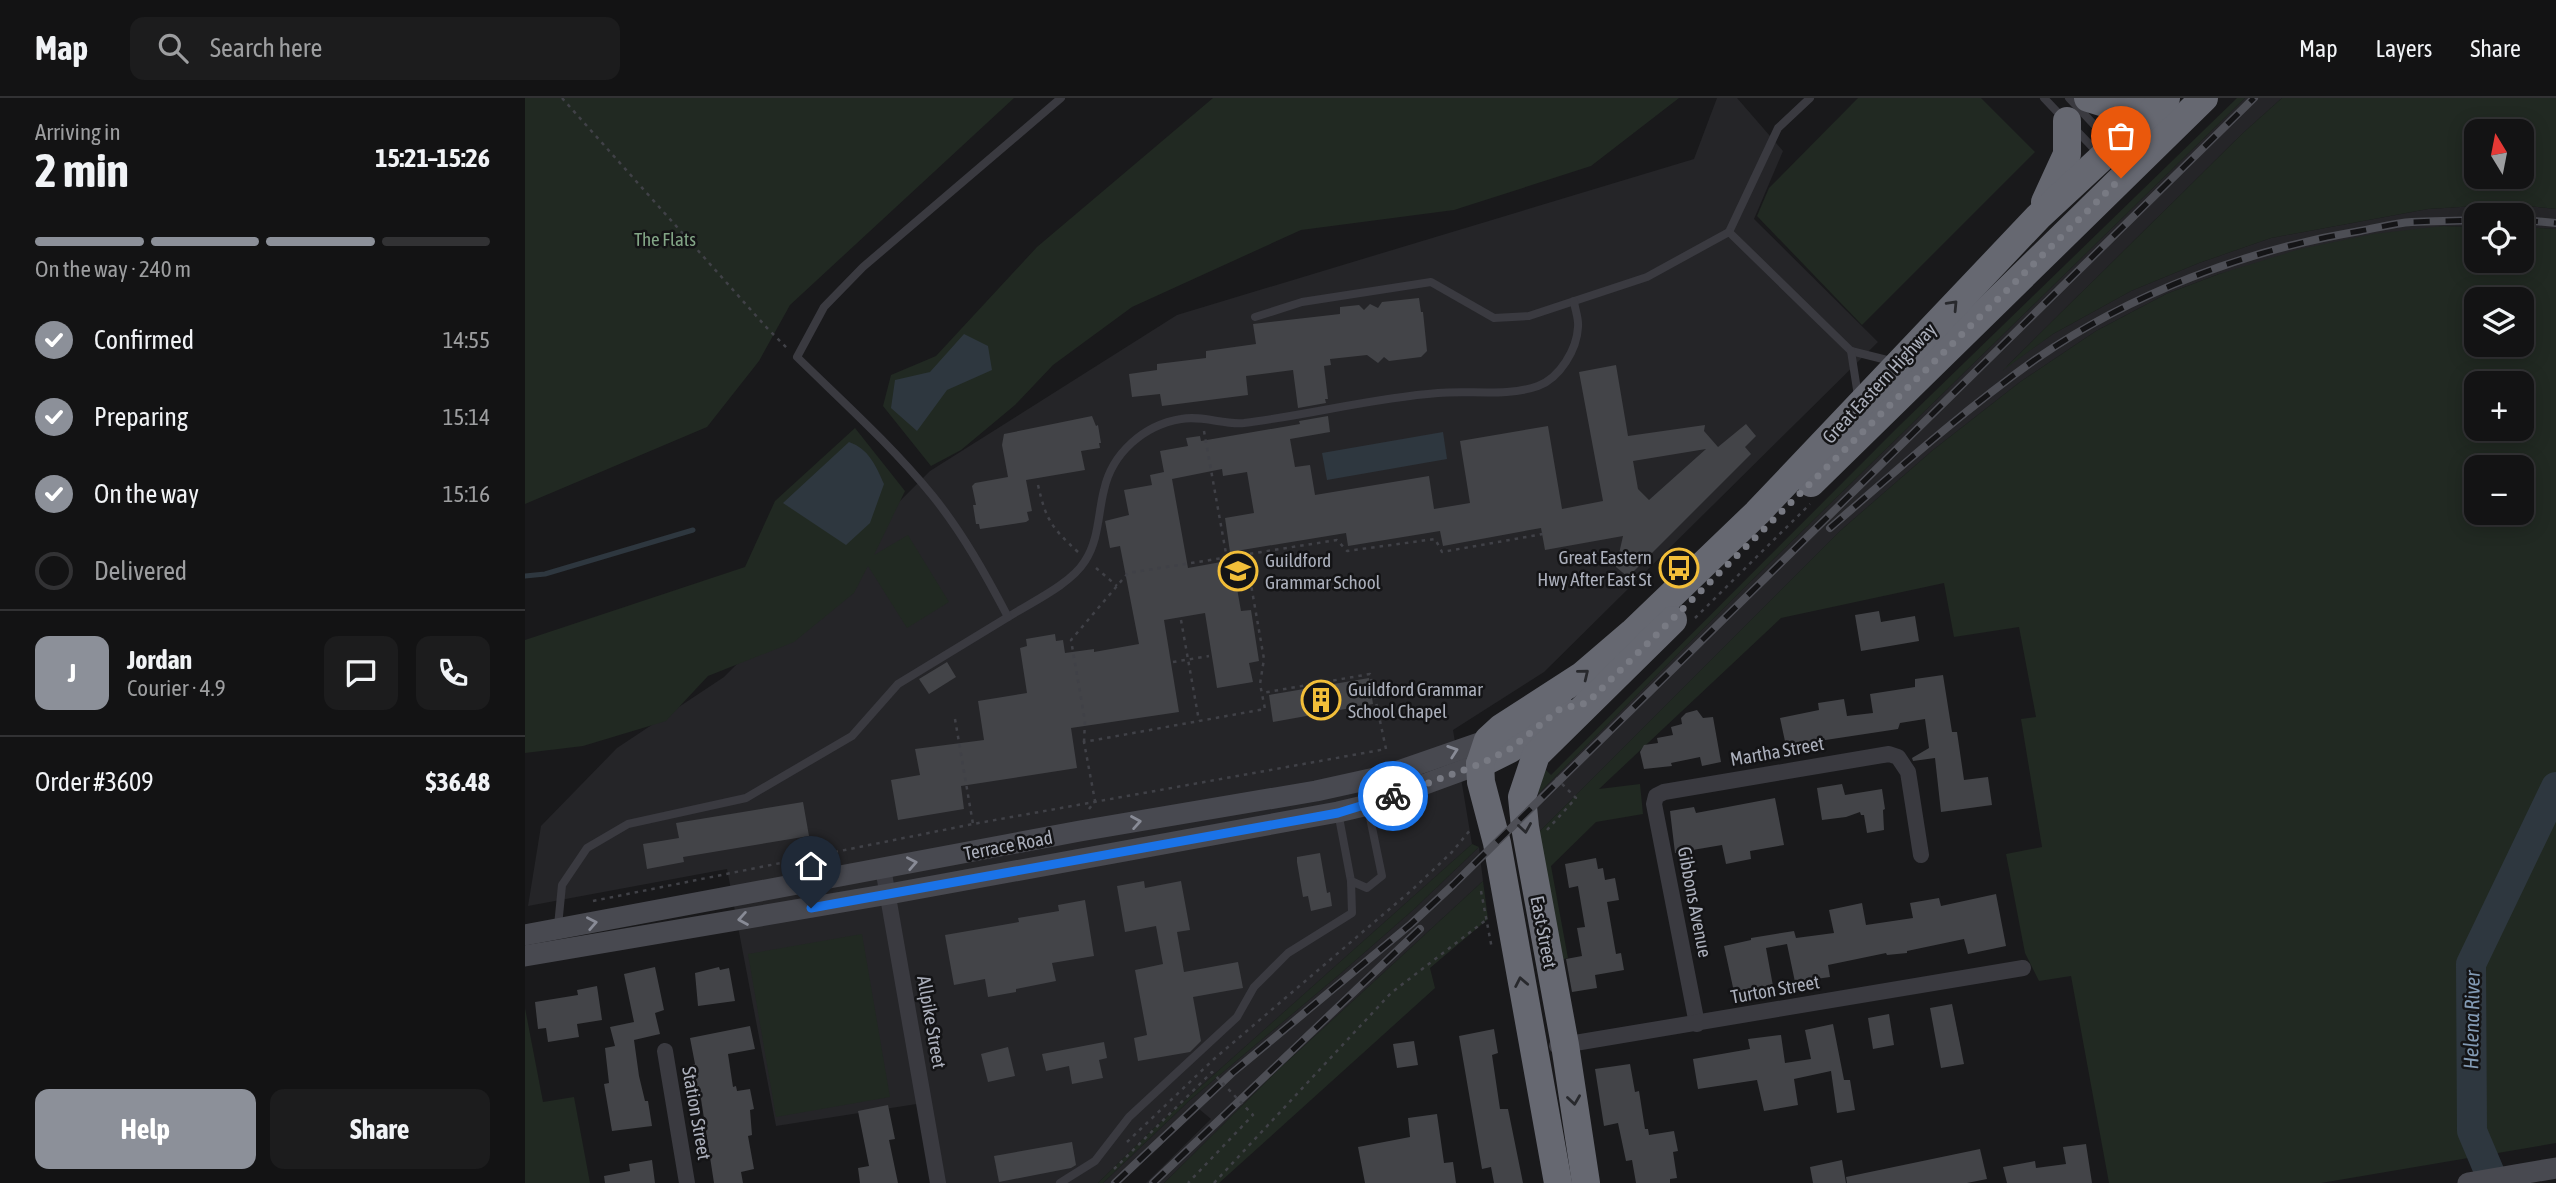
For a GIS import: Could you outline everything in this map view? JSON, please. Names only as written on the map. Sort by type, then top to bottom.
[{"type":"highway","points":[[2088,98],[2133,112],[2159,104]]},
{"type":"highway","name":"Great Eastern Highway","points":[[1484,752],[1501,728],[1583,675],[1632,633],[1757,513],[2038,217],[2204,98]]},
{"type":"highway","name":"Great Eastern Highway","points":[[1484,752],[1510,749],[1560,709],[1587,703],[2115,164],[2159,104]]},
{"type":"highway","points":[[2038,217],[2067,154],[2068,110]]},
{"type":"highway","name":"East Street","points":[[1586,1183],[1522,797],[1536,755],[1587,703]]},
{"type":"highway","name":"East Street","points":[[1484,752],[1482,787],[1497,843],[1558,1183]]},
{"type":"street","name":"Terrace Road","points":[[525,956],[1338,813],[1368,805],[1484,752]]},
{"type":"street","name":"Terrace Road","points":[[525,935],[559,919],[883,868],[1316,791],[1484,752]]},
{"type":"street","name":"Martha Street","points":[[1664,792],[1889,754],[1898,757],[1908,772],[1921,855]]},
{"type":"street","name":"Gibbons Avenue","points":[[1664,792],[1655,796],[1654,804],[1697,1024]]},
{"type":"street","name":"Allpike Street","points":[[883,868],[938,1183]]},
{"type":"street","name":"Turton Street","points":[[1534,1049],[2023,968]]},
{"type":"street","name":"Station Street","points":[[664,1051],[687,1183]]},
{"type":"street","points":[[2468,1183],[2556,1168]]},
{"type":"lane","points":[[1008,617],[985,573],[932,495],[872,430],[797,358],[824,307],[863,267],[1061,98]]},
{"type":"lane","points":[[1255,317],[1302,302],[1431,282],[1494,318],[1529,316],[1647,277],[1729,232],[1778,128],[1810,98]]},
{"type":"lane","points":[[2044,98],[2068,110],[2115,164]]},
{"type":"lane","points":[[2068,110],[2115,164]]},
{"type":"lane","points":[[1729,232],[1850,351],[1899,363]]},
{"type":"lane","points":[[559,919],[562,885],[587,848],[628,824],[746,798],[852,736],[898,684],[1075,574],[1087,560],[1095,538],[1104,487],[1118,458],[1143,432],[1181,419],[1241,423],[1393,397],[1447,392],[1513,391],[1540,385],[1558,372],[1577,342],[1579,324],[1574,302]]},
{"type":"lane","points":[[1850,351],[1860,403]]},
{"type":"lane","points":[[1351,881],[1367,888],[1382,876],[1368,805]]},
{"type":"lane","points":[[1060,1183],[1095,1160],[1129,1117],[1237,1017],[1254,987],[1288,953],[1352,912],[1351,881],[1338,813]]},
{"type":"path","points":[[562,98],[767,328],[797,358]]},
{"type":"path","points":[[1202,419],[1227,559]]},
{"type":"path","points":[[1038,485],[1045,514],[1062,537],[1117,586]]},
{"type":"path","points":[[1080,831],[1078,824],[1095,801],[1084,742],[1085,721],[1072,640],[1128,573],[1337,540],[1347,551],[1435,539],[1442,552],[1543,534]]},
{"type":"path","points":[[1084,742],[1265,709],[1260,684],[1264,659],[1246,556]]},
{"type":"path","points":[[1181,620],[1199,721]]},
{"type":"path","points":[[1173,662],[1209,656]]},
{"type":"path","points":[[559,919],[973,824],[1386,749],[1370,674],[1262,694]]},
{"type":"path","points":[[955,719],[973,824]]},
{"type":"path","points":[[1546,839],[1547,830],[1576,798],[1548,771]]},
{"type":"path","points":[[1214,1183],[1391,993],[1486,920]]},
{"type":"path","points":[[1106,1162],[1114,1169],[1212,1072],[1253,1115],[1188,1183]]},
{"type":"shaded area","name":"Guildford Grammar School","points":[[1717,98],[1737,98],[1783,151],[1754,219],[1878,342],[1544,672],[1453,730],[1472,844],[1153,1129],[1098,1183],[938,1183],[923,1103],[776,1126],[727,869],[528,906],[541,826],[617,748],[724,677],[930,471],[1177,315],[1694,159]]},
{"type":"shaded area","points":[[2245,98],[2282,98],[2243,133],[2006,367],[2053,334],[2131,291],[2199,263],[2271,238],[2428,209],[2464,207],[2464,227],[2443,226],[2219,274],[2166,294],[2096,331],[2020,382],[1933,450],[1840,531],[1536,835],[1535,811],[1538,794],[1748,584]]},
{"type":"shaded area","points":[[2534,207],[2556,209],[2556,229],[2534,228]]},
{"type":"shaded area","points":[[964,334],[988,346],[992,370],[947,390],[917,431],[891,408],[895,380],[930,372]]},
{"type":"shaded area","points":[[1443,432],[1447,459],[1327,480],[1322,453]]},
{"type":"shaded area","points":[[849,442],[867,454],[884,484],[870,523],[846,545],[783,503]]},
{"type":"shaded area","points":[[1479,847],[1483,881],[1278,1070],[1164,1183],[1146,1183],[1211,1119],[1199,1109],[1121,1183],[1103,1183],[1190,1100],[1340,974]]},
{"type":"green space","name":"The Flats","points":[[525,98],[1014,98],[790,305],[759,361],[707,427],[525,504]]},
{"type":"green space","points":[[1213,98],[1679,98],[1591,166],[1454,210],[1301,230],[1132,307],[1053,365],[1015,405],[961,450],[931,466],[883,406],[891,375],[936,356],[1037,247]]},
{"type":"green space","points":[[1858,98],[1981,98],[2035,152],[1862,325],[1757,216],[1769,188]]},
{"type":"green space","points":[[2237,98],[2245,98],[1748,584],[1538,794],[1545,769],[1551,775],[1897,428]]},
{"type":"green space","points":[[2282,98],[2556,98],[2556,209],[2534,207],[2534,203],[2464,203],[2464,207],[2428,209],[2271,238],[2199,263],[2131,291],[2053,334],[2002,371],[2243,133]]},
{"type":"green space","points":[[2443,226],[2464,227],[2464,273],[2534,273],[2534,228],[2556,229],[2556,1143],[2321,1183],[2109,1183],[2071,976],[2039,981],[2025,953],[2006,854],[2042,847],[2021,719],[2036,717],[2019,627],[1954,637],[1944,583],[1781,618],[1599,789],[1640,784],[1643,814],[1596,822],[1551,866],[1568,958],[1560,960],[1536,835],[1840,531],[1933,450],[2020,382],[2096,331],[2166,294],[2300,249],[2373,234]]},
{"type":"green space","points":[[855,428],[905,491],[874,555],[908,535],[949,602],[907,628],[868,566],[854,593],[794,642],[708,676],[666,721],[583,746],[525,753],[525,640],[745,567],[775,501]]},
{"type":"green space","points":[[1472,844],[1479,847],[1413,910],[1190,1100],[1103,1183],[1098,1183],[1153,1129]]},
{"type":"green space","points":[[1483,881],[1488,919],[1430,968],[1435,988],[1219,1183],[1164,1183],[1278,1070]]},
{"type":"green space","points":[[862,934],[890,1097],[776,1117],[748,954]]},
{"type":"green space","points":[[525,1008],[543,1102],[574,1097],[590,1183],[525,1183]]},
{"type":"building","points":[[1419,298],[1427,351],[1421,357],[1389,361],[1384,357],[1378,363],[1367,355],[1330,359],[1331,365],[1324,366],[1328,399],[1325,399],[1326,403],[1298,408],[1293,370],[1246,376],[1248,395],[1162,406],[1160,394],[1132,397],[1129,374],[1157,370],[1157,364],[1206,358],[1206,351],[1256,344],[1253,324],[1340,314],[1340,307],[1359,305],[1364,310],[1370,304],[1378,308],[1382,302]]},
{"type":"building","points":[[1616,365],[1628,436],[1705,425],[1704,431],[1718,447],[1746,424],[1756,436],[1745,447],[1751,454],[1628,577],[1616,567],[1623,536],[1545,550],[1541,528],[1443,546],[1440,531],[1348,546],[1346,533],[1230,552],[1225,518],[1254,513],[1247,472],[1223,476],[1222,469],[1172,479],[1188,568],[1232,560],[1241,611],[1251,610],[1259,661],[1249,663],[1253,682],[1217,688],[1205,613],[1164,620],[1179,712],[1071,728],[1077,768],[961,786],[964,809],[898,820],[891,780],[920,775],[915,749],[984,740],[978,701],[1027,693],[1020,648],[1027,646],[1026,639],[1055,634],[1056,641],[1063,640],[1065,653],[1094,649],[1094,652],[1139,644],[1120,546],[1110,548],[1105,521],[1129,515],[1124,490],[1152,485],[1150,475],[1164,472],[1160,451],[1188,446],[1186,438],[1200,436],[1201,441],[1300,424],[1299,421],[1328,416],[1330,432],[1290,439],[1295,467],[1310,465],[1315,495],[1429,476],[1434,509],[1470,503],[1460,441],[1548,426],[1562,509],[1603,501],[1579,372]],"holes":[[[1706,449],[1649,500],[1638,489],[1633,461]]]},
{"type":"building","points":[[1092,416],[1096,426],[1098,425],[1101,443],[1100,448],[1081,451],[1085,470],[1026,480],[1032,511],[1027,512],[1029,520],[980,529],[979,524],[976,524],[972,486],[975,483],[1008,477],[1002,445],[1004,434]]},
{"type":"building","points":[[1879,611],[1881,622],[1915,616],[1919,641],[1861,651],[1855,615]]},
{"type":"building","points":[[947,662],[956,677],[929,694],[919,679]]},
{"type":"building","points":[[1943,675],[1952,732],[1957,732],[1964,780],[1988,777],[1992,805],[1941,812],[1935,758],[1913,761],[1912,758],[1929,748],[1925,719],[1900,723],[1898,729],[1786,746],[1780,718],[1819,710],[1818,703],[1844,699],[1847,716],[1873,713],[1870,694],[1915,687],[1915,679]]},
{"type":"building","name":"Guildford Grammar School Chapel","points":[[1369,678],[1373,704],[1273,722],[1269,695]]},
{"type":"building","points":[[1697,710],[1703,718],[1713,717],[1721,762],[1702,766],[1700,757],[1671,763],[1672,766],[1644,769],[1640,752],[1644,745],[1658,743],[1657,738],[1673,735],[1671,727],[1682,724],[1681,718],[1686,713]]},
{"type":"building","points":[[1842,784],[1845,795],[1882,789],[1884,830],[1867,833],[1864,815],[1860,812],[1822,820],[1817,788]]},
{"type":"building","points":[[1775,798],[1784,845],[1750,851],[1751,859],[1726,864],[1722,845],[1675,853],[1670,811],[1694,807],[1696,813]]},
{"type":"building","points":[[803,802],[809,836],[683,857],[684,862],[647,869],[643,844],[679,838],[676,823]]},
{"type":"building","points":[[1320,853],[1332,906],[1311,911],[1308,896],[1303,897],[1297,857]]},
{"type":"building","points":[[1596,858],[1598,869],[1603,868],[1605,880],[1615,878],[1619,900],[1607,902],[1616,954],[1621,953],[1624,970],[1595,975],[1597,988],[1572,992],[1566,959],[1582,956],[1577,928],[1585,927],[1578,886],[1569,888],[1565,864]]},
{"type":"building","points":[[1144,881],[1145,888],[1181,881],[1190,930],[1177,932],[1184,972],[1238,962],[1243,988],[1193,997],[1201,1041],[1190,1052],[1138,1061],[1134,1038],[1147,1035],[1135,970],[1163,964],[1156,926],[1125,932],[1117,886]]},
{"type":"building","points":[[1996,894],[2006,946],[1968,954],[1964,939],[1907,953],[1886,953],[1828,965],[1830,977],[1795,982],[1787,944],[1766,948],[1773,986],[1734,992],[1724,946],[1751,938],[1794,931],[1796,938],[1834,933],[1829,910],[1862,903],[1866,925],[1913,918],[1910,903],[1939,898],[1941,906]]},
{"type":"building","points":[[1085,900],[1094,956],[1052,963],[1056,981],[988,997],[985,979],[954,985],[945,935],[1019,922],[1018,918],[1059,911],[1058,905]]},
{"type":"building","points":[[655,967],[664,1010],[655,1013],[660,1034],[634,1040],[639,1076],[645,1101],[648,1101],[652,1126],[612,1131],[604,1084],[609,1083],[605,1048],[615,1046],[610,1027],[634,1022],[624,974]]},
{"type":"building","points":[[719,967],[720,970],[729,968],[735,1001],[698,1006],[695,973]]},
{"type":"building","points":[[597,986],[602,1020],[577,1024],[579,1037],[548,1042],[546,1028],[538,1029],[535,1002],[578,995],[577,990]]},
{"type":"building","points":[[1952,1004],[1964,1064],[1941,1068],[1930,1008]]},
{"type":"building","points":[[1889,1014],[1894,1045],[1873,1049],[1868,1018]]},
{"type":"building","points":[[1833,1024],[1844,1080],[1850,1080],[1855,1110],[1837,1113],[1831,1071],[1794,1079],[1798,1105],[1764,1111],[1757,1080],[1698,1089],[1693,1059],[1750,1049],[1748,1039],[1781,1035],[1785,1063],[1811,1059],[1805,1030]]},
{"type":"building","points":[[750,1026],[755,1049],[728,1054],[733,1087],[736,1086],[737,1091],[750,1089],[754,1109],[750,1110],[752,1135],[748,1136],[754,1169],[741,1172],[743,1183],[714,1183],[699,1086],[694,1087],[690,1065],[695,1064],[690,1038]]},
{"type":"building","points":[[1494,1029],[1498,1053],[1492,1055],[1500,1109],[1508,1109],[1523,1183],[1494,1183],[1491,1167],[1482,1169],[1459,1036]]},
{"type":"building","points":[[1414,1041],[1418,1065],[1397,1068],[1393,1044]]},
{"type":"building","points":[[1104,1042],[1107,1058],[1099,1060],[1103,1078],[1072,1084],[1069,1066],[1046,1071],[1042,1054]]},
{"type":"building","points":[[1008,1047],[1015,1076],[988,1082],[981,1054]]},
{"type":"building","points":[[1630,1064],[1635,1092],[1639,1091],[1645,1129],[1648,1129],[1649,1135],[1674,1131],[1678,1151],[1673,1152],[1677,1178],[1670,1179],[1670,1183],[1636,1183],[1632,1160],[1626,1161],[1618,1123],[1604,1126],[1595,1069]]},
{"type":"building","points":[[888,1105],[895,1139],[889,1140],[898,1183],[860,1183],[858,1168],[869,1166],[858,1111]]},
{"type":"building","points":[[1437,1114],[1444,1163],[1453,1162],[1456,1183],[1365,1183],[1358,1147],[1410,1137],[1408,1118]]},
{"type":"building","points":[[1072,1142],[1076,1165],[1071,1168],[999,1182],[994,1156]]},
{"type":"building","points":[[2086,1144],[2092,1183],[2007,1183],[2003,1167],[2035,1161],[2036,1168],[2066,1164],[2063,1147]]},
{"type":"building","points":[[1980,1149],[1987,1179],[1967,1183],[1847,1183],[1846,1177]]},
{"type":"building","points":[[652,1160],[655,1183],[605,1183],[604,1176],[630,1171],[629,1164]]},
{"type":"building","points":[[1842,1160],[1846,1183],[1813,1183],[1810,1167]]},
{"type":"waterway","points":[[525,576],[545,574],[693,530]]},
{"type":"waterway","name":"Helena River","points":[[2494,1183],[2472,1131],[2471,964],[2556,787]]},
{"type":"railway","points":[[1115,1183],[1232,1073],[1411,924],[1454,884],[2254,98]]},
{"type":"railway","points":[[1830,528],[1906,462],[2009,379],[2073,335],[2111,314],[2191,277],[2275,250],[2317,239],[2406,223],[2464,221]]},
{"type":"railway","points":[[2534,221],[2556,223]]},
{"type":"railway","points":[[1153,1183],[1420,929]]},
{"type":"way so far","points":[[1393,796],[1480,764],[1510,749],[1560,709],[1587,703],[2121,178]]},
{"type":"place","name":"Great Eastern Hwy After East St","points":[[1679,568]]},
{"type":"place","name":"Guildford Grammar School","points":[[1238,571]]},
{"type":"place","name":"Guildford Grammar School Chapel","points":[[1321,700]]},
{"type":"route","points":[[811,908],[1338,813],[1393,796]]}]
